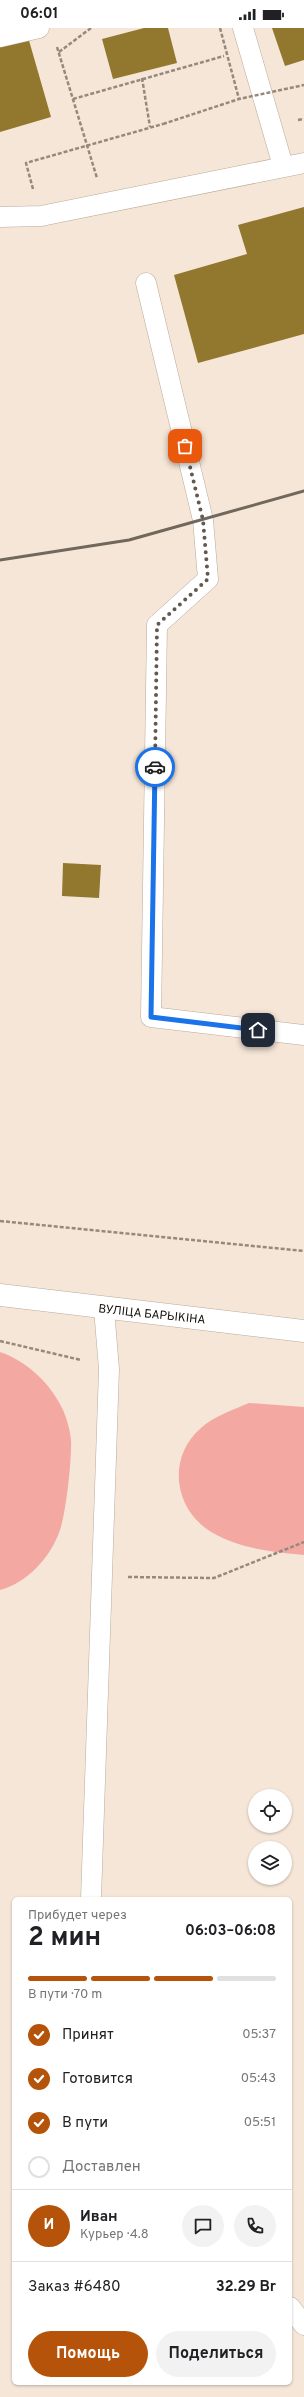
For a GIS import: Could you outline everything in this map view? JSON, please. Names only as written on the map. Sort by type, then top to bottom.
[{"type":"main road","name":"ВУЛІЦА БАРЫКІНА","points":[[0,1296],[304,1331]]},
{"type":"lane","points":[[0,37],[39,28]]},
{"type":"lane","points":[[243,28],[283,166]]},
{"type":"lane","points":[[0,217],[41,216],[283,166],[304,163]]},
{"type":"lane","points":[[146,283],[203,520],[208,579],[157,625],[151,1017],[304,1035]]},
{"type":"lane","points":[[91,1897],[109,1369],[104,1309]]},
{"type":"lane","points":[[292,2310],[304,2325]]},
{"type":"path","points":[[59,52],[91,28]]},
{"type":"path","points":[[220,28],[239,99]]},
{"type":"path","points":[[55,40],[86,147],[102,192],[99,204]]},
{"type":"path","points":[[73,100],[142,78],[249,48]]},
{"type":"path","points":[[142,78],[150,127]]},
{"type":"path","points":[[34,191],[26,163],[163,124],[239,99],[304,85]]},
{"type":"path","points":[[248,95],[249,101]]},
{"type":"path","points":[[0,1221],[304,1251]]},
{"type":"path","points":[[0,1341],[69,1356],[109,1369]]},
{"type":"path","points":[[102,1576],[214,1578],[304,1542]]},
{"type":"shaded area","points":[[0,1352],[29,1367],[52,1391],[65,1414],[71,1442],[66,1501],[60,1530],[56,1540],[51,1550],[37,1568],[10,1587],[0,1590]]},
{"type":"shaded area","points":[[249,1403],[304,1407],[304,1555],[257,1549],[235,1543],[213,1533],[200,1523],[190,1512],[183,1498],[179,1484],[179,1469],[183,1454],[190,1440],[201,1428],[212,1420]]},
{"type":"building","points":[[144,28],[168,28],[177,63],[113,79],[102,39]]},
{"type":"building","points":[[272,28],[304,28],[304,60],[285,66]]},
{"type":"building","points":[[28,37],[51,117],[0,132],[0,45]]},
{"type":"building","points":[[304,207],[304,334],[198,363],[174,275],[247,254],[238,225]]},
{"type":"building","points":[[63,863],[101,865],[99,898],[62,896]]},
{"type":"railway","points":[[0,560],[129,540],[304,491]]},
{"type":"way so far","points":[[155,767],[157,625],[208,579],[203,520],[185,446]]},
{"type":"route","points":[[155,767],[151,1017],[258,1030]]}]
